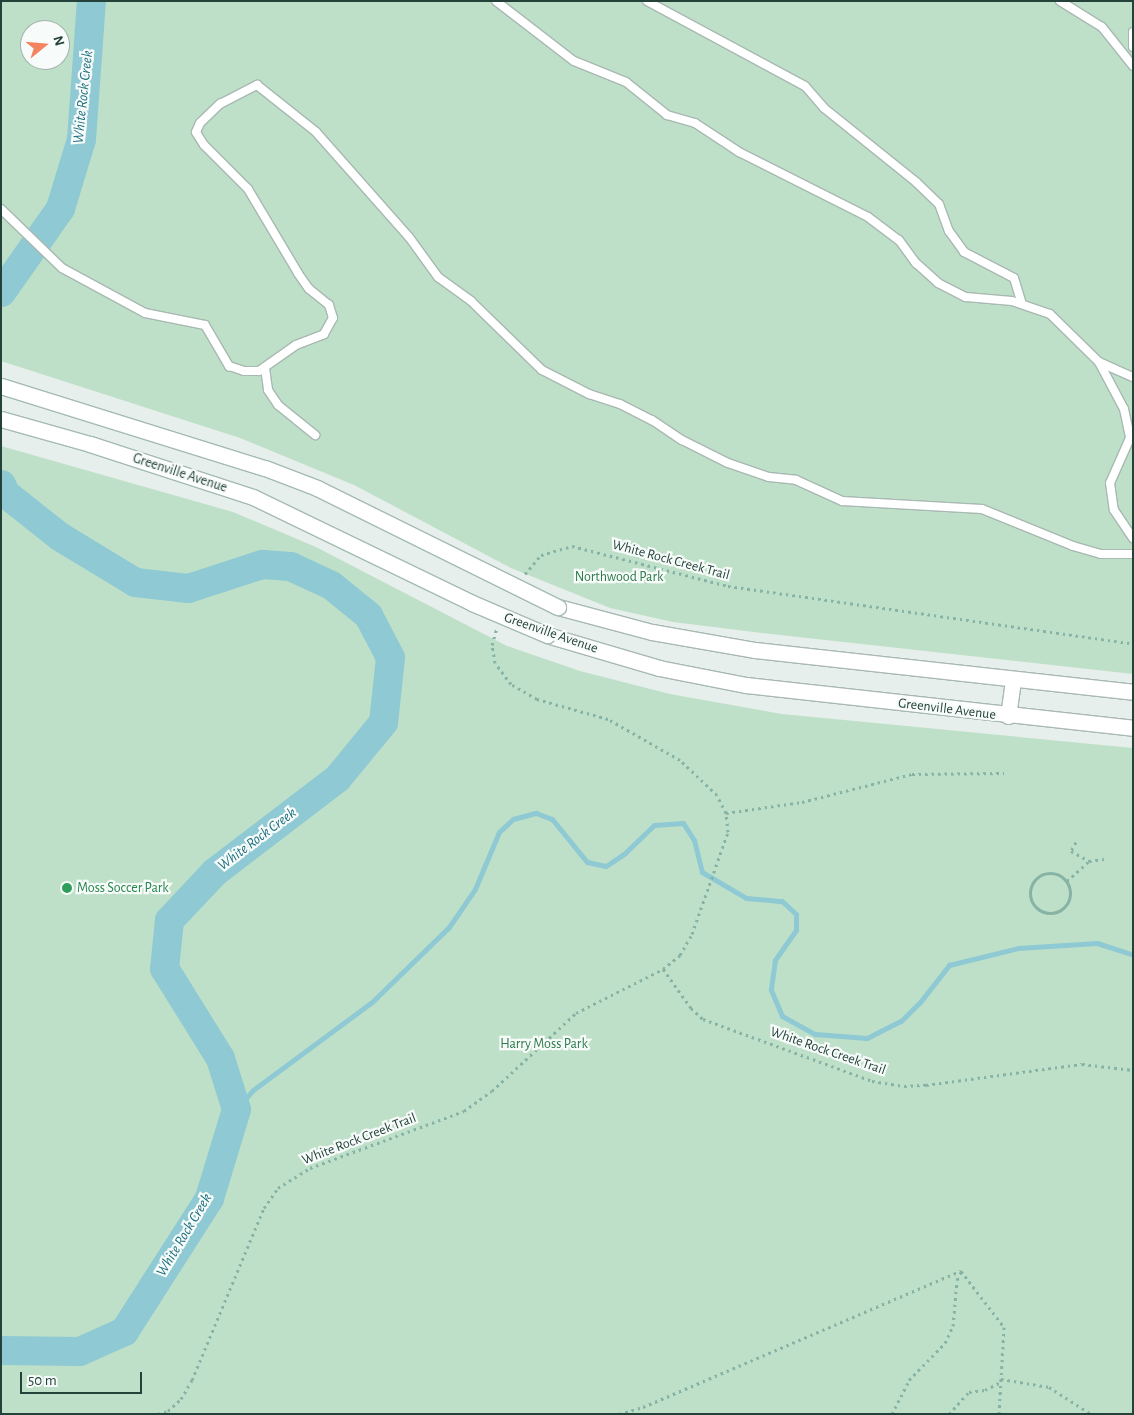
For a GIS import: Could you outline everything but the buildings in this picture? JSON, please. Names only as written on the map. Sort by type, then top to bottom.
[{"type":"main road","name":"Greenville Avenue","points":[[1,386],[265,468],[317,488],[558,607],[703,642],[1133,692]]},
{"type":"main road","name":"Greenville Avenue","points":[[1,419],[90,444],[253,497],[472,604],[546,635],[710,679],[1008,716],[1133,728]]},
{"type":"main road","points":[[1008,716],[1013,679]]},
{"type":"lane","points":[[496,1],[574,62],[626,82],[667,115],[695,123],[739,152],[868,217],[899,240],[916,263],[938,283],[966,297],[1022,304],[1050,314],[1099,362],[1127,419],[1130,438],[1110,483],[1114,510],[1133,538]]},
{"type":"lane","points":[[647,1],[805,86],[824,108],[916,182],[939,204],[949,231],[964,252],[1014,278],[1021,292],[1022,304]]},
{"type":"lane","points":[[1060,1],[1102,27],[1133,66]]},
{"type":"lane","points":[[1133,32],[1133,47]]},
{"type":"lane","points":[[1,209],[62,268],[145,314],[205,325],[229,366],[244,372],[265,368],[296,345],[324,334],[333,318],[329,305],[309,289],[298,273],[248,189],[204,146],[196,132],[200,123],[220,104],[257,85],[316,132],[414,243],[438,277],[471,302],[542,370],[589,394],[620,404],[652,420],[682,440],[728,463],[769,477],[796,480],[842,501],[982,509],[1072,546],[1101,554],[1133,554]]},
{"type":"lane","points":[[1099,362],[1133,377]]},
{"type":"lane","points":[[265,368],[268,390],[278,405],[315,435]]},
{"type":"path","name":"White Rock Creek Trail","points":[[524,576],[541,555],[572,546],[728,586],[1133,644]]},
{"type":"path","name":"White Rock Creek Trail","points":[[158,1414],[168,1410],[181,1399],[192,1380],[264,1208],[278,1188],[310,1168],[464,1111],[492,1091],[576,1013],[663,968],[680,955],[703,905],[724,849],[728,832],[726,813],[717,795],[680,760],[608,719],[537,699],[511,684],[495,663],[492,645],[499,624]]},
{"type":"path","points":[[726,813],[802,802],[912,774],[1004,773]]},
{"type":"path","points":[[1076,842],[1071,851],[1089,861]]},
{"type":"path","points":[[1067,880],[1089,861],[1104,859]]},
{"type":"path","points":[[1052,872],[1067,880],[1070,888],[1066,905],[1052,913],[1036,908],[1030,892],[1037,877],[1052,872]]},
{"type":"path","name":"White Rock Creek Trail","points":[[663,968],[691,1008],[703,1019],[872,1081],[904,1086],[926,1085],[1082,1064],[1133,1070]]},
{"type":"path","points":[[962,1271],[1004,1327],[999,1414]]},
{"type":"path","points":[[619,1414],[643,1407],[962,1271]]},
{"type":"path","points":[[892,1414],[909,1380],[945,1344],[953,1326],[957,1280],[962,1271]]},
{"type":"path","points":[[949,1414],[969,1392],[985,1390],[1001,1381],[1050,1387],[1091,1414]]},
{"type":"green space","name":"Northwood Park","points":[[1,1],[1133,1],[1133,674],[673,622],[610,608],[511,568],[354,485],[240,438],[1,361]]},
{"type":"green space","name":"Harry Moss Park","points":[[1,446],[233,512],[316,547],[507,646],[580,671],[670,694],[782,714],[1133,748],[1133,1414],[1,1414]]},
{"type":"waterway","name":"White Rock Creek","points":[[1,292],[60,208],[81,139],[91,1]]},
{"type":"waterway","name":"White Rock Creek","points":[[1,484],[5,493],[59,536],[135,582],[188,588],[262,564],[290,566],[331,585],[368,615],[390,657],[383,722],[337,778],[214,872],[169,920],[164,968],[220,1058],[236,1109],[209,1198],[124,1331],[79,1351],[1,1350]]},
{"type":"waterway","points":[[236,1109],[253,1090],[372,1002],[449,927],[475,889],[499,832],[513,819],[536,813],[552,819],[587,862],[606,866],[625,853],[654,825],[683,823],[694,840],[702,872],[746,898],[782,901],[796,914],[796,930],[775,960],[771,990],[782,1016],[815,1034],[867,1038],[901,1021],[921,1001],[949,965],[1018,948],[1097,943],[1133,955]]},
{"type":"place","name":"Moss Soccer Park","points":[[67,888]]}]
